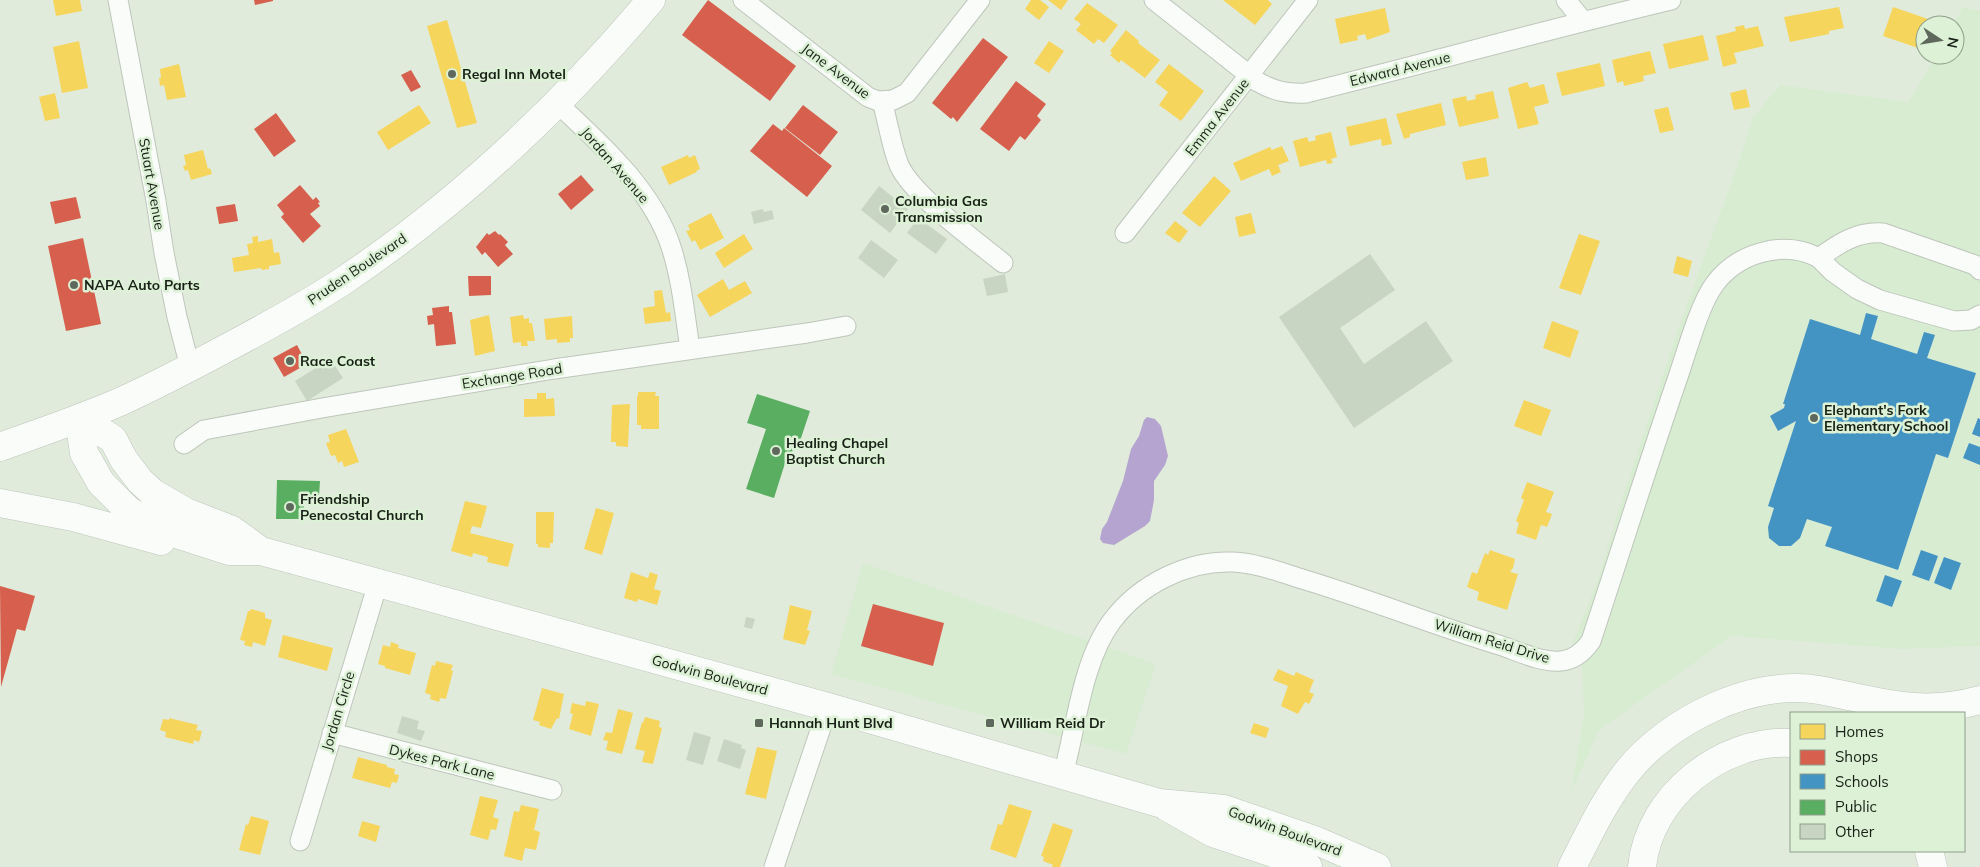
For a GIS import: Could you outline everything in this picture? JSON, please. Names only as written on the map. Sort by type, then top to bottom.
[{"type":"main road","name":"Pruden Boulevard","points":[[0,447],[124,400],[190,367],[284,317],[372,260],[420,225],[480,176],[558,104],[606,54],[651,0]]},
{"type":"main road","name":"Godwin Boulevard","points":[[79,418],[113,440],[124,460],[140,482],[153,492],[186,512],[232,530],[260,551]]},
{"type":"main road","name":"Godwin Boulevard","points":[[79,418],[84,453],[101,483],[118,502],[138,517],[159,528],[229,551],[260,551],[378,582],[828,707],[1159,803],[1224,809],[1317,841],[1377,867]]},
{"type":"main road","points":[[0,503],[73,517],[203,553],[229,551]]},
{"type":"main road","points":[[1572,867],[1609,797],[1628,770],[1650,748],[1676,727],[1719,704],[1756,694],[1804,688],[1910,708],[1939,708],[1980,700]]},
{"type":"main road","points":[[1642,867],[1649,837],[1657,819],[1671,799],[1688,781],[1728,754],[1762,744],[1790,743]]},
{"type":"main road","name":"Godwin Boulevard","points":[[1159,803],[1213,833],[1270,860],[1308,867]]},
{"type":"main road","points":[[1930,852],[1933,867]]},
{"type":"street","name":"Stuart Avenue","points":[[118,0],[164,253],[177,317],[190,367]]},
{"type":"street","name":"Jane Avenue","points":[[743,0],[849,84],[868,97],[882,101],[899,164],[907,179],[952,221],[1003,263]]},
{"type":"street","points":[[882,101],[893,100],[907,92],[980,0]]},
{"type":"street","name":"Edward Avenue","points":[[1154,0],[1250,75],[1274,90],[1292,94],[1306,93],[1427,63],[1583,21],[1671,0]]},
{"type":"street","name":"Emma Avenue","points":[[1126,233],[1308,0]]},
{"type":"street","points":[[1566,0],[1583,21]]},
{"type":"street","name":"Jordan Avenue","points":[[558,104],[593,137],[626,173],[652,207],[664,228],[673,251],[690,349]]},
{"type":"street","points":[[1819,258],[1838,244],[1860,234],[1883,232],[1975,265],[1980,270]]},
{"type":"street","name":"William Reid Drive","points":[[1063,775],[1088,671],[1098,645],[1111,622],[1130,601],[1150,586],[1194,566],[1233,562],[1254,565],[1326,586],[1552,661],[1564,661],[1575,658],[1584,651],[1591,641],[1705,300],[1714,285],[1728,269],[1743,259],[1779,250],[1810,253],[1819,258],[1833,272],[1857,289],[1880,300],[1954,321],[1971,320],[1980,315]]},
{"type":"street","name":"Exchange Road","points":[[184,444],[204,430],[322,408],[554,369],[807,334],[846,326]]},
{"type":"street","name":"Jordan Circle","points":[[300,840],[378,582]]},
{"type":"street","points":[[774,867],[828,707]]},
{"type":"street","name":"Dykes Park Lane","points":[[332,734],[552,790]]},
{"type":"shaded area","name":"Elephant's Fork Elementary School","points":[[1963,7],[1980,11],[1980,646],[1903,649],[1732,636],[1599,730],[1571,793],[1584,713],[1582,666],[1568,655],[1598,580],[1622,499],[1675,338],[1753,118],[1780,85],[1909,102],[1930,65],[1965,65],[1965,15],[1959,15]]},
{"type":"shaded area","points":[[1147,417],[1155,419],[1161,426],[1168,456],[1165,465],[1154,481],[1154,500],[1150,521],[1114,545],[1103,543],[1100,539],[1102,529],[1107,522],[1123,481],[1131,449]]},
{"type":"shaded area","points":[[863,563],[1156,664],[1126,754],[831,674]]},
{"type":"building: Homes","points":[[53,0],[80,0],[82,11],[56,16]]},
{"type":"building: Homes","points":[[1031,0],[1040,0],[1049,7],[1039,20],[1025,9]]},
{"type":"building: Homes","points":[[1048,0],[1068,0],[1061,10]]},
{"type":"building: Homes","points":[[1223,0],[1268,0],[1272,4],[1255,25]]},
{"type":"building: Homes","points":[[1087,3],[1118,25],[1104,43],[1098,39],[1094,44],[1076,30],[1081,24],[1074,19]]},
{"type":"building: Homes","points":[[1839,7],[1844,28],[1829,31],[1829,34],[1790,42],[1784,17]]},
{"type":"building: Homes","points":[[1893,7],[1916,15],[1915,47],[1883,36]]},
{"type":"building: Homes","points":[[1385,8],[1390,32],[1367,40],[1365,34],[1357,36],[1358,40],[1340,44],[1335,19]]},
{"type":"building: Homes","name":"Regal Inn Motel","points":[[447,20],[477,123],[457,128],[427,26]]},
{"type":"building: Homes","points":[[1744,25],[1745,29],[1758,26],[1764,46],[1734,53],[1737,63],[1723,67],[1716,36],[1736,31],[1735,27]]},
{"type":"building: Homes","points":[[1126,30],[1139,41],[1138,43],[1160,60],[1145,78],[1121,60],[1119,63],[1110,55],[1112,53],[1110,51]]},
{"type":"building: Homes","points":[[1703,35],[1709,60],[1669,69],[1663,44]]},
{"type":"building: Homes","points":[[79,41],[88,88],[62,93],[53,47]]},
{"type":"building: Homes","points":[[1049,41],[1064,51],[1049,73],[1034,63]]},
{"type":"building: Homes","points":[[1650,51],[1656,73],[1643,76],[1644,81],[1624,86],[1623,81],[1617,83],[1612,60]]},
{"type":"building: Homes","points":[[1600,63],[1605,86],[1562,96],[1556,73]]},
{"type":"building: Homes","points":[[179,64],[186,97],[167,100],[164,85],[160,86],[160,69]]},
{"type":"building: Homes","points":[[1169,64],[1204,91],[1181,121],[1159,105],[1168,92],[1155,82]]},
{"type":"building: Homes","points":[[1527,82],[1530,88],[1544,84],[1549,103],[1534,107],[1539,124],[1518,129],[1508,88]]},
{"type":"building: Homes","points":[[1746,89],[1750,107],[1734,110],[1730,93]]},
{"type":"building: Homes","points":[[1493,91],[1499,118],[1459,127],[1452,99],[1466,96],[1467,101],[1476,99],[1475,95]]},
{"type":"building: Homes","points":[[55,93],[60,118],[45,121],[39,97]]},
{"type":"building: Homes","points":[[1441,103],[1446,125],[1410,134],[1410,137],[1404,139],[1396,114]]},
{"type":"building: Homes","points":[[419,105],[431,123],[388,150],[377,132]]},
{"type":"building: Homes","points":[[1668,107],[1674,130],[1660,133],[1654,110]]},
{"type":"building: Homes","points":[[1386,118],[1392,144],[1382,146],[1381,139],[1350,146],[1346,127]]},
{"type":"building: Homes","points":[[1331,132],[1337,157],[1331,159],[1333,163],[1327,164],[1326,160],[1300,167],[1293,141],[1307,137],[1309,142],[1316,140],[1315,136]]},
{"type":"building: Homes","points":[[1282,146],[1289,161],[1278,165],[1281,172],[1272,176],[1269,169],[1241,181],[1233,163],[1270,147],[1272,150]]},
{"type":"building: Homes","points":[[203,150],[208,169],[210,168],[212,174],[191,180],[188,170],[185,171],[183,166],[186,165],[184,155]]},
{"type":"building: Homes","points":[[688,155],[689,158],[695,155],[700,169],[669,185],[661,167]]},
{"type":"building: Homes","points":[[1486,157],[1489,176],[1466,180],[1462,162]]},
{"type":"building: Homes","points":[[1214,176],[1231,191],[1200,227],[1182,213]]},
{"type":"building: Homes","points":[[711,213],[724,238],[700,250],[695,240],[692,242],[686,231],[690,230],[688,225]]},
{"type":"building: Homes","points":[[1251,213],[1256,233],[1239,237],[1235,217]]},
{"type":"building: Homes","points":[[1175,221],[1188,231],[1179,243],[1165,233]]},
{"type":"building: Homes","points":[[744,234],[753,249],[724,268],[715,253]]},
{"type":"building: Homes","points":[[1579,234],[1600,241],[1581,295],[1559,288]]},
{"type":"building: Homes","points":[[258,236],[258,242],[272,239],[274,253],[279,252],[281,264],[269,266],[269,269],[262,270],[261,268],[234,272],[232,258],[249,255],[247,244],[253,243],[252,237]]},
{"type":"building: Homes","points":[[1677,256],[1692,261],[1688,277],[1673,273]]},
{"type":"building: Homes","points":[[723,279],[729,290],[745,281],[752,293],[710,317],[697,295]]},
{"type":"building: Homes","points":[[662,290],[666,313],[670,312],[671,321],[645,324],[643,308],[655,306],[654,291]]},
{"type":"building: Homes","points":[[489,315],[495,351],[475,356],[470,320]]},
{"type":"building: Homes","points":[[523,315],[524,319],[529,318],[529,323],[532,323],[535,341],[527,341],[528,346],[521,346],[521,342],[513,343],[510,317]]},
{"type":"building: Homes","points":[[572,316],[573,338],[570,338],[570,342],[557,343],[557,339],[546,340],[544,319]]},
{"type":"building: Homes","points":[[1552,321],[1579,331],[1570,358],[1543,348]]},
{"type":"building: Homes","points":[[638,392],[656,392],[655,396],[659,396],[659,429],[641,429],[641,425],[637,425]]},
{"type":"building: Homes","points":[[537,393],[546,393],[546,399],[554,398],[555,416],[524,417],[524,399],[537,399]]},
{"type":"building: Homes","points":[[1524,400],[1551,410],[1541,436],[1514,426]]},
{"type":"building: Homes","points":[[630,404],[628,447],[616,446],[616,442],[611,442],[612,405]]},
{"type":"building: Homes","points":[[346,429],[359,462],[344,467],[342,461],[338,463],[335,455],[331,456],[326,443],[330,442],[328,435]]},
{"type":"building: Homes","points":[[1527,482],[1554,492],[1546,512],[1552,514],[1547,527],[1541,525],[1536,540],[1516,533],[1519,523],[1516,521],[1524,500],[1521,498]]},
{"type":"building: Homes","points":[[465,501],[487,506],[481,528],[472,526],[470,533],[514,544],[508,567],[487,562],[488,557],[473,553],[472,557],[451,551]]},
{"type":"building: Homes","points":[[596,508],[614,513],[602,555],[584,549]]},
{"type":"building: Homes","points":[[536,512],[554,512],[553,543],[550,543],[550,548],[538,547],[538,544],[536,544]]},
{"type":"building: Homes","points":[[1490,550],[1515,559],[1510,572],[1518,574],[1507,610],[1477,600],[1479,592],[1467,587],[1472,572],[1477,574],[1485,553],[1488,555]]},
{"type":"building: Homes","points":[[631,572],[648,578],[650,572],[658,575],[654,589],[661,591],[657,605],[638,599],[637,602],[624,598]]},
{"type":"building: Homes","points":[[790,605],[812,611],[807,630],[810,631],[805,645],[783,639]]},
{"type":"building: Homes","points":[[251,609],[265,613],[265,618],[272,620],[265,646],[253,642],[252,647],[244,645],[245,641],[240,640],[248,611]]},
{"type":"building: Homes","points":[[283,635],[333,648],[327,671],[278,657]]},
{"type":"building: Homes","points":[[391,642],[399,645],[398,648],[416,653],[410,675],[385,668],[385,666],[378,664],[383,645],[390,647]]},
{"type":"building: Homes","points":[[436,661],[453,665],[446,699],[440,698],[439,702],[430,699],[431,695],[425,693],[432,665],[435,666]]},
{"type":"building: Homes","points":[[1278,669],[1294,676],[1296,672],[1314,680],[1309,692],[1314,694],[1309,704],[1305,702],[1298,714],[1281,706],[1288,686],[1273,680]]},
{"type":"building: Homes","points":[[542,688],[564,694],[559,719],[557,718],[551,729],[539,725],[540,722],[533,720]]},
{"type":"building: Homes","points":[[586,701],[599,704],[591,736],[569,729],[573,714],[570,713],[572,703],[585,706]]},
{"type":"building: Homes","points":[[618,709],[633,713],[622,754],[606,750],[608,741],[603,740],[606,732],[612,733]]},
{"type":"building: Homes","points":[[645,717],[660,721],[659,727],[662,728],[653,764],[642,762],[645,751],[635,749]]},
{"type":"building: Homes","points":[[169,718],[198,725],[196,730],[202,731],[199,742],[194,740],[193,744],[165,737],[166,732],[160,730],[163,719],[169,720]]},
{"type":"building: Homes","points":[[1254,723],[1269,728],[1266,738],[1250,733]]},
{"type":"building: Homes","points":[[757,747],[777,751],[766,799],[745,794]]},
{"type":"building: Homes","points":[[358,757],[395,769],[394,774],[399,775],[397,783],[392,782],[390,788],[352,778]]},
{"type":"building: Homes","points":[[480,796],[498,800],[493,817],[499,819],[496,830],[491,829],[488,840],[470,835]]},
{"type":"building: Homes","points":[[1009,804],[1032,811],[1016,858],[990,849],[998,824],[1002,825]]},
{"type":"building: Homes","points":[[521,805],[539,809],[534,830],[540,832],[536,850],[525,848],[522,861],[504,856],[514,811],[519,812]]},
{"type":"building: Homes","points":[[251,816],[269,821],[260,855],[239,850],[246,824],[248,825]]},
{"type":"building: Homes","points":[[362,821],[380,826],[376,842],[358,836]]},
{"type":"building: Homes","points":[[1053,823],[1073,830],[1060,867],[1052,867],[1053,865],[1043,861],[1044,857],[1041,856]]},
{"type":"building: Shops","points":[[254,0],[273,0],[273,1],[255,5]]},
{"type":"building: Shops","points":[[708,0],[796,66],[770,101],[682,35]]},
{"type":"building: Shops","points":[[983,38],[1008,57],[957,122],[953,117],[951,119],[932,103]]},
{"type":"building: Shops","points":[[411,70],[421,87],[411,92],[401,75]]},
{"type":"building: Shops","points":[[1016,81],[1046,104],[1037,116],[1041,120],[1025,140],[1020,136],[1009,151],[980,129]]},
{"type":"building: Shops","points":[[803,105],[838,132],[820,155],[785,128]]},
{"type":"building: Shops","points":[[276,113],[296,141],[274,157],[254,129]]},
{"type":"building: Shops","points":[[773,124],[782,131],[784,128],[832,166],[807,197],[750,151]]},
{"type":"building: Shops","points":[[581,175],[594,190],[571,210],[558,194]]},
{"type":"building: Shops","points":[[300,185],[313,200],[316,197],[320,202],[318,203],[320,206],[310,214],[321,226],[303,243],[281,217],[284,214],[277,205]]},
{"type":"building: Shops","points":[[76,197],[81,218],[55,224],[50,202]]},
{"type":"building: Shops","points":[[235,204],[238,221],[219,224],[216,207]]},
{"type":"building: Shops","points":[[495,231],[508,242],[505,245],[513,254],[498,267],[485,252],[482,255],[476,247],[487,233],[489,235]]},
{"type":"building: Shops","name":"NAPA Auto Parts","points":[[83,238],[101,324],[66,331],[48,246]]},
{"type":"building: Shops","points":[[468,276],[491,276],[491,295],[469,296]]},
{"type":"building: Shops","points":[[449,306],[449,312],[452,312],[456,344],[436,346],[434,324],[428,325],[427,316],[433,315],[432,308]]},
{"type":"building: Shops","name":"Race Coast","points":[[297,345],[307,364],[284,377],[273,358]]},
{"type":"building: Shops","points":[[0,586],[35,596],[25,631],[17,629],[1,687]]},
{"type":"building: Shops","points":[[873,604],[944,623],[933,666],[861,646]]},
{"type":"building: Schools","points":[[1866,313],[1878,316],[1871,339],[1917,354],[1924,332],[1935,335],[1927,358],[1976,373],[1948,458],[1936,454],[1898,570],[1825,546],[1832,527],[1807,519],[1800,538],[1791,546],[1779,546],[1769,538],[1768,527],[1774,508],[1768,506],[1796,421],[1778,431],[1770,416],[1784,408],[1785,404],[1783,404],[1810,319],[1860,335]]},
{"type":"building: Schools","points":[[1978,418],[1980,419],[1980,437],[1972,434]]},
{"type":"building: Schools","points":[[1969,443],[1980,447],[1980,465],[1963,458]]},
{"type":"building: Schools","points":[[1921,550],[1938,556],[1929,581],[1912,575]]},
{"type":"building: Schools","points":[[1944,557],[1961,563],[1951,590],[1934,583]]},
{"type":"building: Schools","points":[[1885,575],[1902,581],[1892,607],[1876,601]]},
{"type":"building: Public","name":"Healing Chapel Baptist Church","points":[[757,394],[810,411],[800,441],[796,440],[789,461],[786,460],[774,498],[746,489],[766,429],[747,423]]},
{"type":"building: Public","name":"Friendship Penecostal Church","points":[[277,480],[320,481],[319,496],[304,495],[304,519],[276,519]]},
{"type":"building: Other","name":"Columbia Gas Transmission","points":[[879,186],[908,209],[890,233],[861,210]]},
{"type":"building: Other","points":[[763,209],[764,212],[772,210],[774,219],[754,224],[751,212]]},
{"type":"building: Other","points":[[918,218],[947,239],[936,254],[907,233]]},
{"type":"building: Other","points":[[871,240],[898,260],[884,278],[858,258]]},
{"type":"building: Other","points":[[1370,254],[1395,290],[1340,328],[1364,364],[1426,321],[1453,361],[1354,428],[1279,317]]},
{"type":"building: Other","points":[[1005,274],[1008,292],[987,296],[983,279]]},
{"type":"building: Other","points":[[327,361],[332,368],[335,366],[343,378],[307,401],[295,381]]},
{"type":"building: Other","points":[[746,617],[755,619],[752,629],[744,627]]},
{"type":"building: Other","points":[[402,716],[419,721],[417,729],[425,731],[421,741],[397,733]]},
{"type":"building: Other","points":[[694,732],[711,737],[703,765],[686,760]]},
{"type":"building: Other","points":[[724,739],[742,745],[741,748],[746,750],[740,769],[717,761]]},
{"type":"place","name":"Regal Inn Motel","points":[[452,74]]},
{"type":"place","name":"Columbia Gas Transmission","points":[[885,209]]},
{"type":"place","name":"NAPA Auto Parts","points":[[74,285]]},
{"type":"place","name":"Race Coast","points":[[290,361]]},
{"type":"place","name":"Elephant's Fork Elementary School","points":[[1814,418]]},
{"type":"place","name":"Healing Chapel Baptist Church","points":[[776,451]]},
{"type":"place","name":"Friendship Penecostal Church","points":[[290,507]]},
{"type":"place","name":"Hannah Hunt Blvd","points":[[759,723]]},
{"type":"place","name":"William Reid Dr","points":[[990,723]]}]
